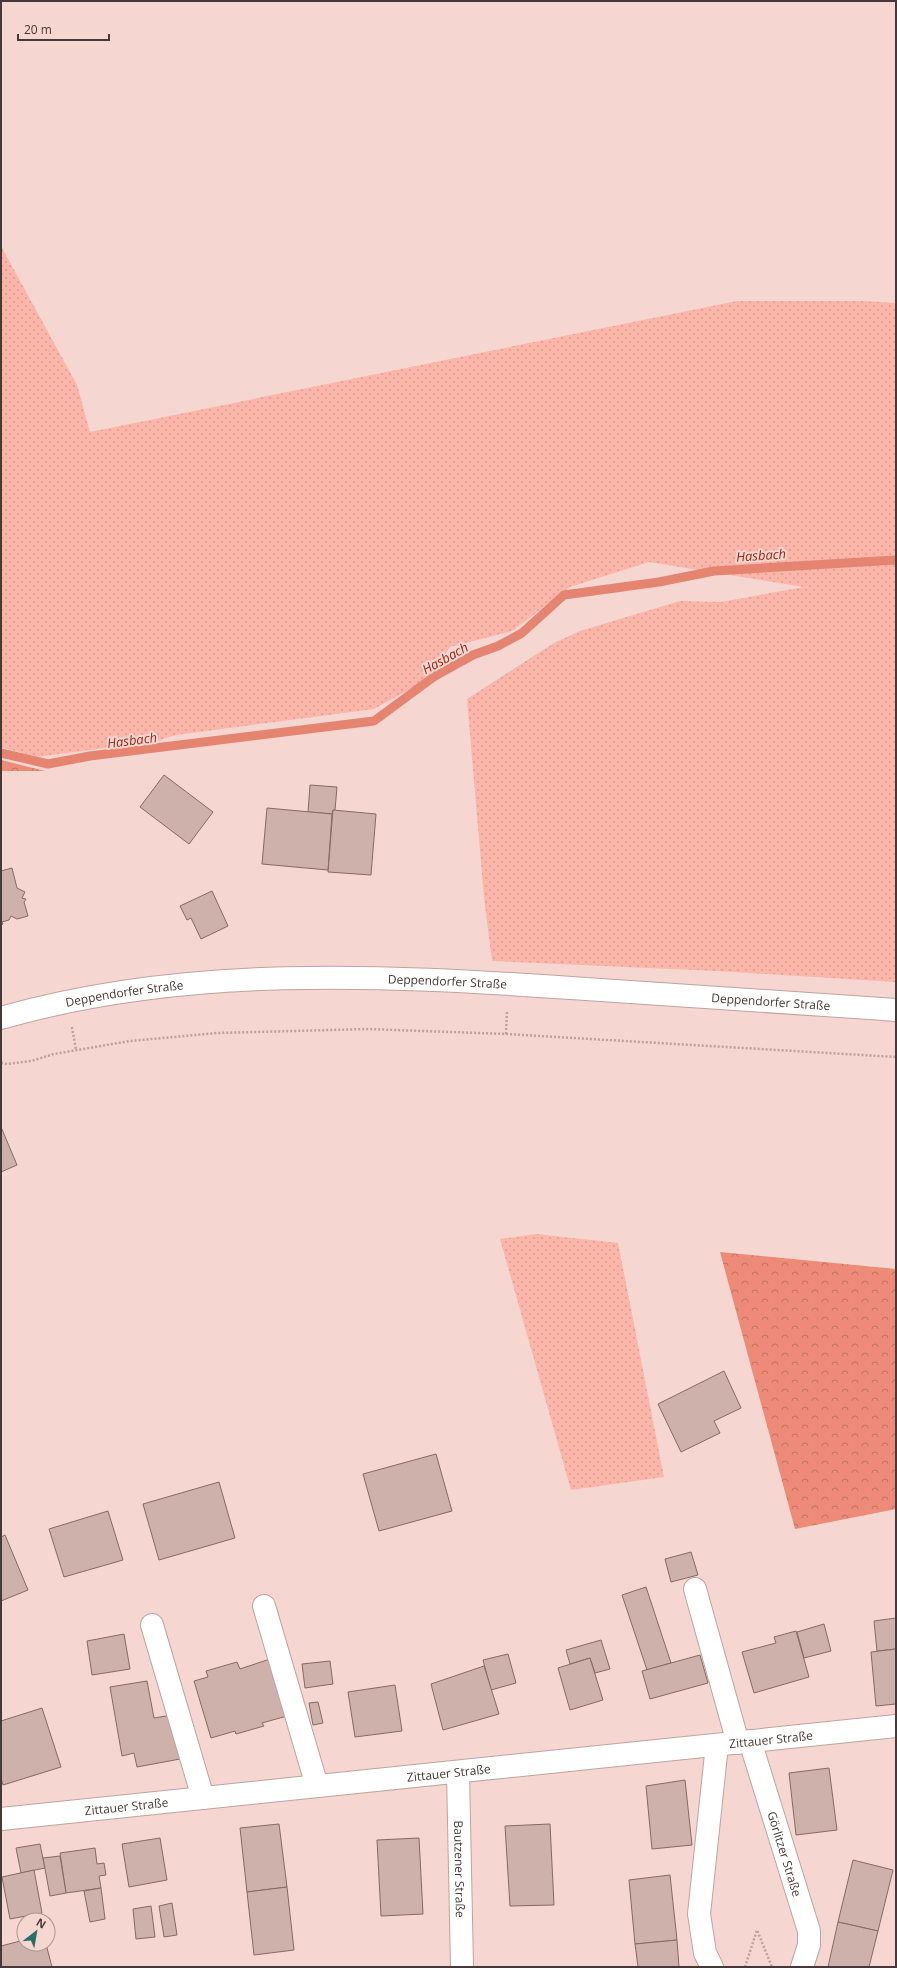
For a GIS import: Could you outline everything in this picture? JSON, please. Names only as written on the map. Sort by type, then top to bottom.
[{"type":"street","name":"Deppendorfer Straße","points":[[1,1018],[34,1008],[120,992],[170,986],[296,977],[348,977],[508,983],[896,1010]]},
{"type":"street","name":"Görlitzer Straße","points":[[695,1589],[735,1743],[810,1931],[809,1945],[802,1967]]},
{"type":"street","points":[[264,1606],[317,1786]]},
{"type":"street","points":[[152,1625],[202,1798]]},
{"type":"street","name":"Zittauer Straße","points":[[1,1819],[896,1726]]},
{"type":"street","points":[[712,1967],[705,1953],[699,1914],[735,1743]]},
{"type":"street","name":"Bautzener Straße","points":[[458,1772],[462,1967]]},
{"type":"path","points":[[1,1063],[7,1064],[31,1060],[138,1040],[217,1033],[368,1029],[506,1034],[896,1057]]},
{"type":"path","points":[[745,1967],[757,1930],[772,1967]]},
{"type":"shaded area","points":[[1,246],[77,385],[90,432],[737,301],[862,301],[896,303],[896,982],[717,971],[492,961],[484,897],[467,699],[554,643],[580,631],[680,601],[721,602],[804,587],[649,562],[570,587],[512,631],[450,647],[428,679],[374,709],[176,735],[157,741],[37,757],[1,747]]},
{"type":"shaded area","points":[[536,1234],[618,1243],[664,1477],[571,1490],[500,1239]]},
{"type":"green space","points":[[1,760],[45,771],[1,771]]},
{"type":"green space","points":[[720,1252],[896,1269],[896,1509],[795,1529]]},
{"type":"building","points":[[164,775],[213,812],[189,844],[140,807]]},
{"type":"building","points":[[310,785],[337,787],[335,810],[333,810],[332,814],[308,812]]},
{"type":"building","points":[[267,808],[332,814],[328,870],[262,864]]},
{"type":"building","points":[[333,810],[376,814],[371,875],[328,872]]},
{"type":"building","points":[[12,868],[17,888],[25,892],[22,898],[26,899],[24,902],[28,916],[17,919],[11,916],[9,920],[2,922],[3,924],[1,925],[1,871]]},
{"type":"building","points":[[212,891],[228,926],[201,939],[191,918],[187,920],[180,906]]},
{"type":"building","points":[[1,1127],[17,1165],[1,1172]]},
{"type":"building","points":[[724,1371],[741,1408],[714,1421],[720,1433],[681,1452],[658,1404]]},
{"type":"building","points":[[436,1454],[452,1511],[379,1531],[363,1474]]},
{"type":"building","points":[[219,1482],[235,1538],[159,1560],[143,1504]]},
{"type":"building","points":[[108,1511],[123,1560],[64,1577],[49,1529]]},
{"type":"building","points":[[5,1535],[28,1590],[1,1601],[1,1537]]},
{"type":"building","points":[[691,1552],[698,1575],[671,1582],[665,1559]]},
{"type":"building","points":[[646,1587],[671,1663],[647,1670],[622,1595]]},
{"type":"building","points":[[896,1618],[896,1649],[877,1651],[874,1621]]},
{"type":"building","points":[[824,1624],[831,1651],[804,1658],[797,1632]]},
{"type":"building","points":[[796,1631],[809,1677],[754,1693],[742,1652],[776,1643],[774,1637]]},
{"type":"building","points":[[124,1634],[130,1669],[92,1675],[87,1641]]},
{"type":"building","points":[[601,1640],[610,1669],[595,1673],[590,1658],[570,1664],[566,1650]]},
{"type":"building","points":[[896,1649],[896,1704],[876,1706],[871,1652]]},
{"type":"building","points":[[508,1654],[516,1683],[491,1690],[483,1660]]},
{"type":"building","points":[[700,1655],[708,1683],[650,1699],[642,1671]]},
{"type":"building","points":[[590,1658],[603,1700],[570,1710],[558,1668]]},
{"type":"building","points":[[270,1659],[287,1716],[262,1723],[264,1726],[236,1734],[235,1731],[211,1738],[194,1681],[208,1677],[206,1671],[237,1662],[240,1669]]},
{"type":"building","points":[[330,1661],[333,1684],[305,1688],[302,1664]]},
{"type":"building","points":[[484,1666],[499,1714],[443,1730],[431,1684]]},
{"type":"building","points":[[147,1681],[154,1718],[172,1715],[180,1759],[137,1767],[134,1753],[122,1756],[110,1687]]},
{"type":"building","points":[[395,1685],[402,1731],[355,1737],[348,1692]]},
{"type":"building","points":[[318,1702],[323,1723],[313,1725],[309,1703]]},
{"type":"building","points":[[42,1708],[61,1767],[3,1785],[1,1778],[1,1721]]},
{"type":"building","points":[[829,1768],[837,1830],[796,1835],[789,1773]]},
{"type":"building","points":[[685,1780],[692,1845],[652,1849],[646,1786]]},
{"type":"building","points":[[279,1824],[287,1887],[247,1892],[240,1828]]},
{"type":"building","points":[[550,1824],[554,1905],[510,1906],[505,1826]]},
{"type":"building","points":[[160,1838],[167,1880],[129,1887],[122,1844]]},
{"type":"building","points":[[419,1838],[423,1914],[381,1916],[377,1840]]},
{"type":"building","points":[[40,1844],[45,1868],[21,1873],[16,1848]]},
{"type":"building","points":[[95,1848],[97,1864],[104,1863],[106,1875],[99,1876],[101,1888],[66,1893],[60,1853]]},
{"type":"building","points":[[60,1856],[66,1893],[50,1896],[43,1858]]},
{"type":"building","points":[[853,1860],[893,1870],[878,1931],[838,1922]]},
{"type":"building","points":[[34,1870],[42,1912],[16,1912],[16,1918],[10,1919],[2,1877]]},
{"type":"building","points":[[670,1875],[677,1940],[635,1944],[629,1880]]},
{"type":"building","points":[[287,1887],[294,1950],[254,1955],[247,1892]]},
{"type":"building","points":[[101,1888],[105,1919],[90,1922],[84,1891]]},
{"type":"building","points":[[172,1903],[177,1935],[164,1937],[159,1906]]},
{"type":"building","points":[[151,1906],[155,1937],[136,1939],[133,1909]]},
{"type":"building","points":[[838,1922],[878,1931],[869,1967],[828,1967]]},
{"type":"building","points":[[677,1940],[679,1967],[638,1967],[635,1944]]},
{"type":"building","points":[[16,1942],[16,1952],[48,1952],[52,1967],[1,1967],[1,1946]]},
{"type":"waterway","name":"Hasbach","points":[[1,753],[48,764],[90,756],[374,721],[435,676],[473,655],[498,646],[522,633],[564,595],[659,582],[714,571],[896,560]]}]
